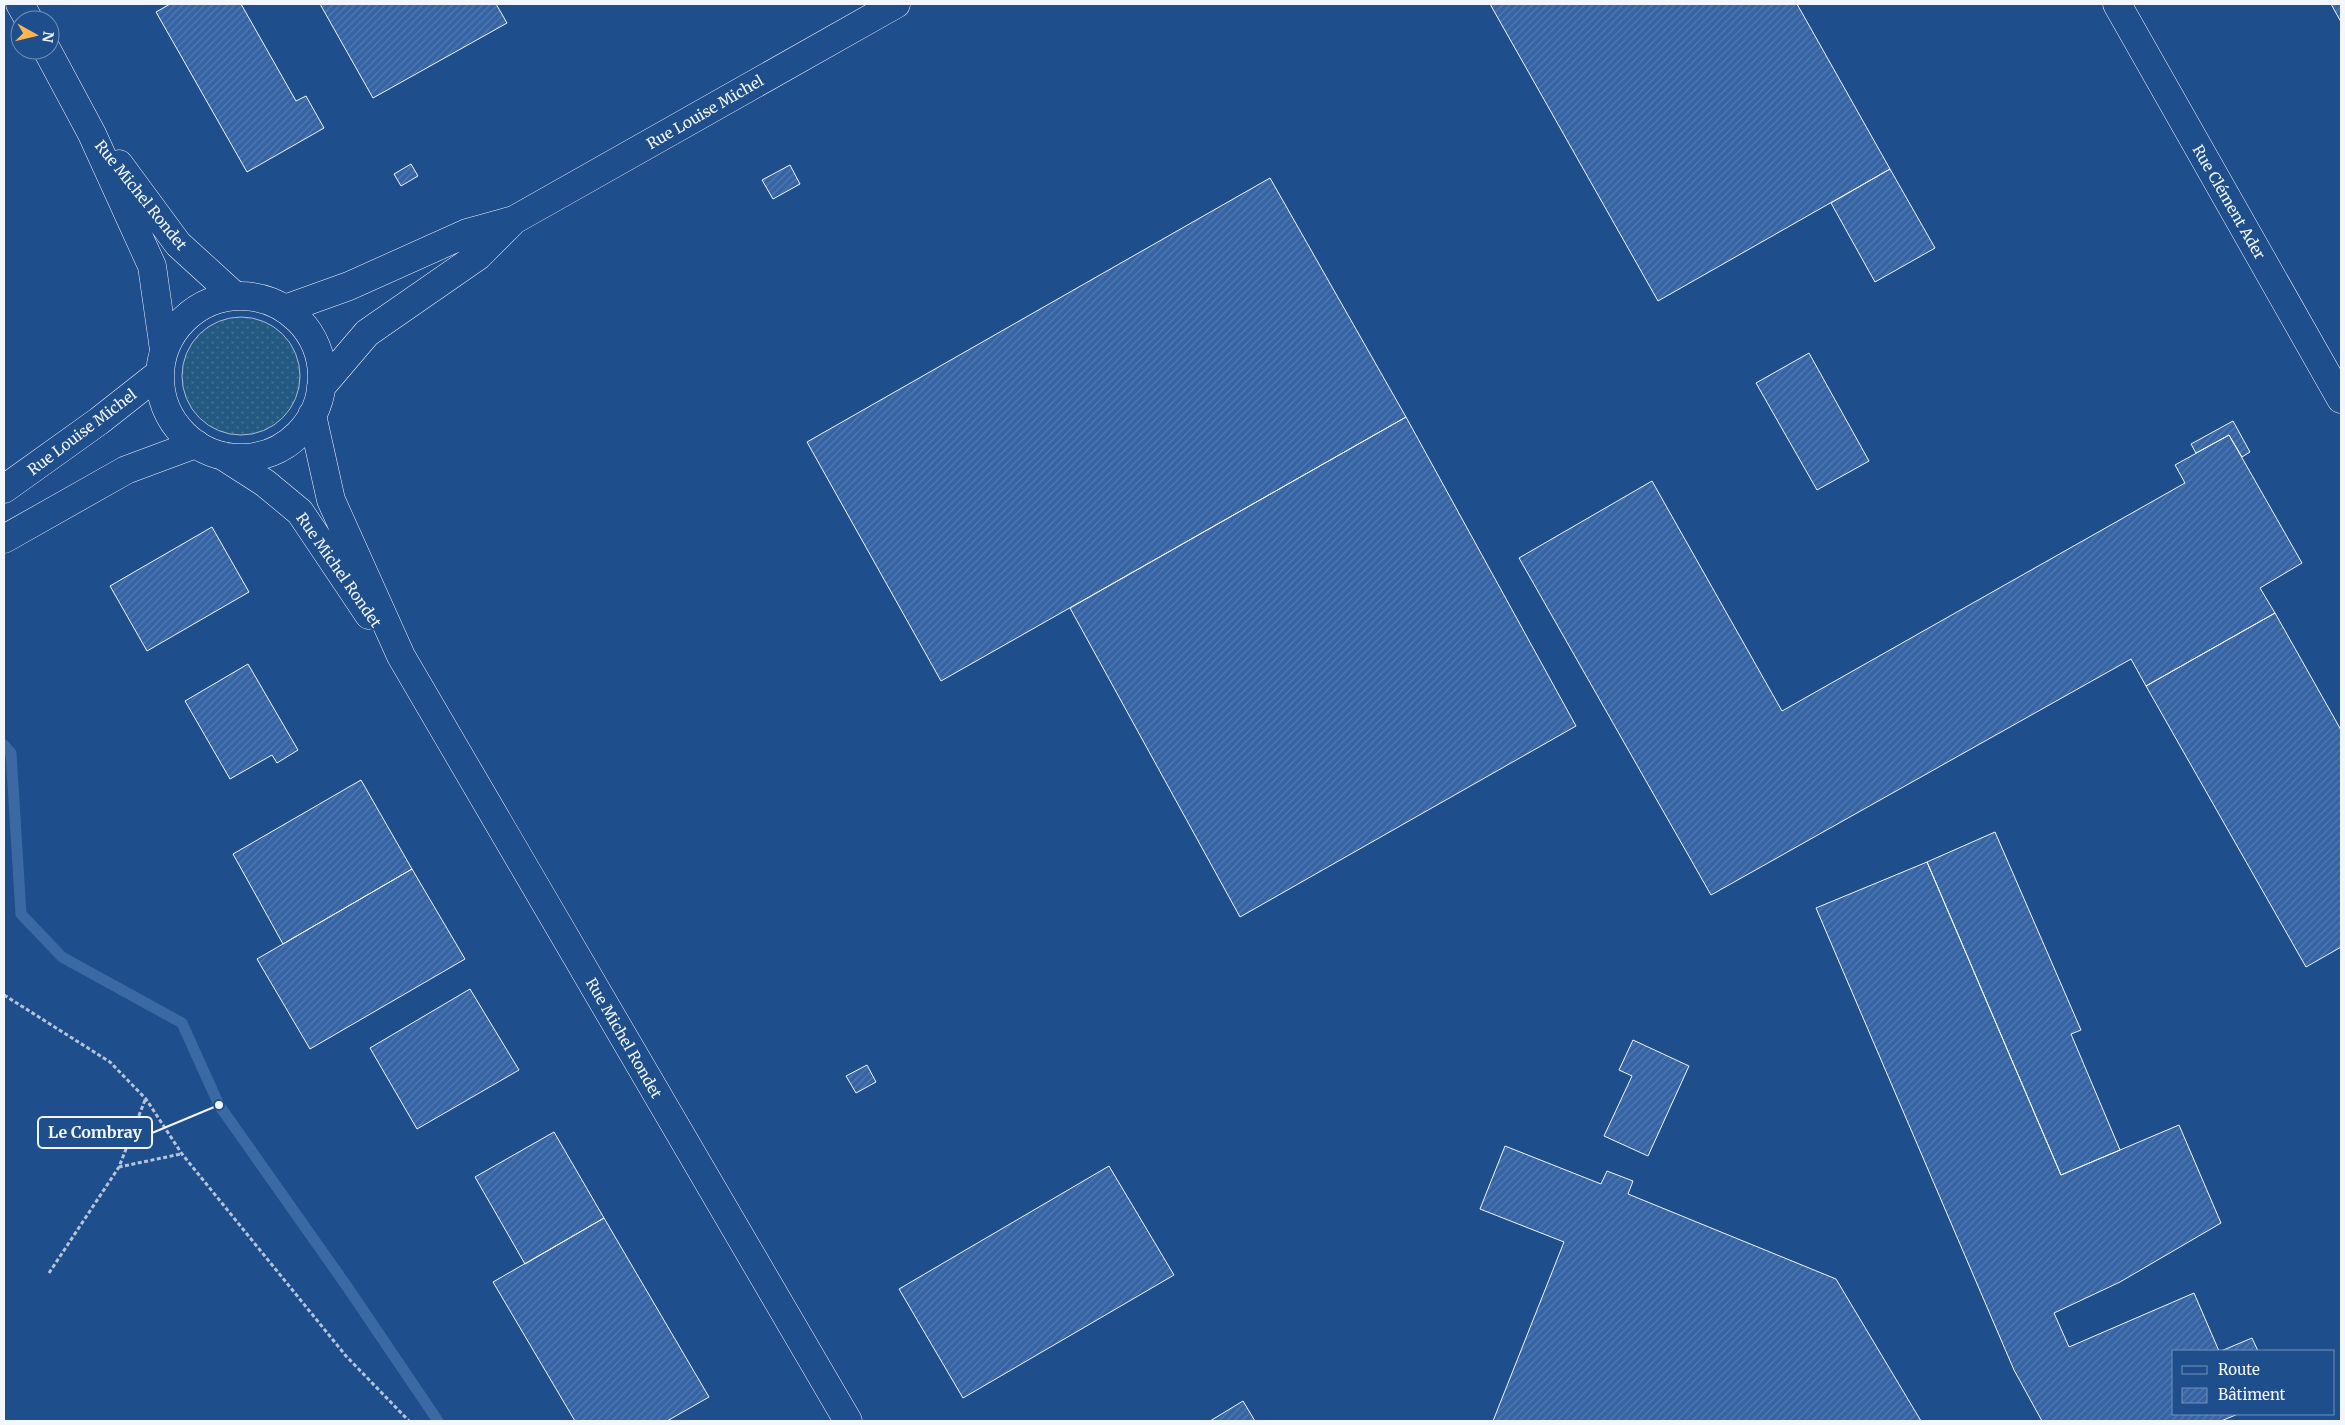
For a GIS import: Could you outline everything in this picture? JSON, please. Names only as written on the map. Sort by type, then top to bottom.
[{"type":"street","name":"Rue Louise Michel","points":[[285,309],[349,286],[467,233],[514,220],[896,4]]},
{"type":"street","name":"Rue Clément Ader","points":[[2117,4],[2341,399]]},
{"type":"street","name":"Rue Michel Rondet","points":[[52,60],[92,134],[152,266],[162,362]]},
{"type":"street","name":"Rue Michel Rondet","points":[[92,134],[120,165],[178,244],[235,296]]},
{"type":"street","name":"Rue Louise Michel","points":[[321,387],[367,333],[423,292],[478,256],[514,220]]},
{"type":"street","points":[[235,296],[261,298],[285,309],[302,324],[314,343],[320,364],[321,387],[312,415],[296,437],[273,451],[248,458],[221,456],[196,444],[175,425],[163,400],[162,362],[175,329],[191,312],[212,301],[235,296]]},
{"type":"street","name":"Rue Louise Michel","points":[[4,489],[99,421],[162,362]]},
{"type":"street","name":"Rue Michel Rondet","points":[[312,415],[330,500],[401,656],[848,1421]]},
{"type":"street","points":[[4,539],[126,470],[196,444]]},
{"type":"street","name":"Rue Michel Rondet","points":[[221,456],[265,483],[300,512],[359,602],[401,656]]},
{"type":"path","points":[[4,995],[110,1062],[146,1099],[182,1154],[346,1356],[408,1421]]},
{"type":"path","points":[[49,1273],[119,1167],[146,1099]]},
{"type":"path","points":[[119,1167],[182,1154]]},
{"type":"shaded area","points":[[241,317],[264,321],[283,334],[296,353],[300,376],[296,399],[283,418],[264,431],[241,435],[218,431],[199,418],[186,399],[182,376],[186,353],[199,334],[218,321]]},
{"type":"building","points":[[170,4],[241,4],[296,101],[306,96],[324,128],[247,172],[156,12]]},
{"type":"building","points":[[320,4],[496,4],[507,23],[373,98]]},
{"type":"building","points":[[1490,4],[1797,4],[1890,169],[1658,301]]},
{"type":"building","points":[[2331,4],[2341,4],[2341,22]]},
{"type":"building","points":[[411,164],[418,176],[401,186],[394,174]]},
{"type":"building","points":[[790,165],[800,184],[773,199],[762,180]]},
{"type":"building","points":[[1890,169],[1935,248],[1875,282],[1831,203]]},
{"type":"building","points":[[1270,178],[1406,417],[941,681],[807,442]]},
{"type":"building","points":[[1809,353],[1869,461],[1817,490],[1756,383]]},
{"type":"building","points":[[1406,417],[1576,726],[1240,917],[1070,608]]},
{"type":"building","points":[[2233,421],[2250,452],[2242,457],[2229,435],[2196,453],[2191,444]]},
{"type":"building","points":[[2229,435],[2302,563],[2260,588],[2275,613],[2146,686],[2131,659],[1711,895],[1519,558],[1652,481],[1782,711],[2185,483],[2175,465]]},
{"type":"building","points":[[212,527],[249,592],[147,651],[110,586]]},
{"type":"building","points":[[2275,613],[2341,730],[2341,947],[2306,967],[2146,686]]},
{"type":"building","points":[[248,664],[298,750],[277,763],[272,755],[230,779],[185,701]]},
{"type":"building","points":[[361,780],[412,869],[283,944],[233,854]]},
{"type":"building","points":[[1995,832],[2081,1030],[2071,1034],[2120,1150],[2061,1175],[1927,862]]},
{"type":"building","points":[[1927,862],[2061,1175],[2179,1125],[2221,1223],[2120,1282],[2054,1313],[2069,1347],[2194,1293],[2219,1350],[2172,1350],[2172,1415],[2236,1415],[2221,1421],[2042,1421],[2014,1370],[1816,908]]},
{"type":"building","points":[[412,869],[465,959],[310,1049],[257,959]]},
{"type":"building","points":[[470,989],[519,1070],[417,1129],[370,1048]]},
{"type":"building","points":[[1633,1040],[1689,1066],[1648,1156],[1604,1136],[1632,1076],[1619,1070]]},
{"type":"building","points":[[867,1065],[876,1082],[856,1093],[846,1076]]},
{"type":"building","points":[[554,1132],[604,1218],[525,1264],[475,1177]]},
{"type":"building","points":[[1505,1146],[1601,1184],[1607,1171],[1633,1181],[1628,1194],[1836,1279],[1921,1421],[1493,1421],[1564,1242],[1480,1209]]},
{"type":"building","points":[[1109,1166],[1174,1275],[963,1398],[899,1289]]},
{"type":"building","points":[[604,1218],[709,1397],[667,1421],[575,1421],[493,1282]]},
{"type":"building","points":[[2252,1338],[2258,1350],[2223,1350]]},
{"type":"building","points":[[1243,1401],[1255,1421],[1210,1421]]},
{"type":"waterway","points":[[4,745],[11,753],[21,914],[62,957],[182,1023],[219,1105],[348,1288],[438,1421]]},
{"type":"place","name":"Le Combray","points":[[219,1105]]}]
